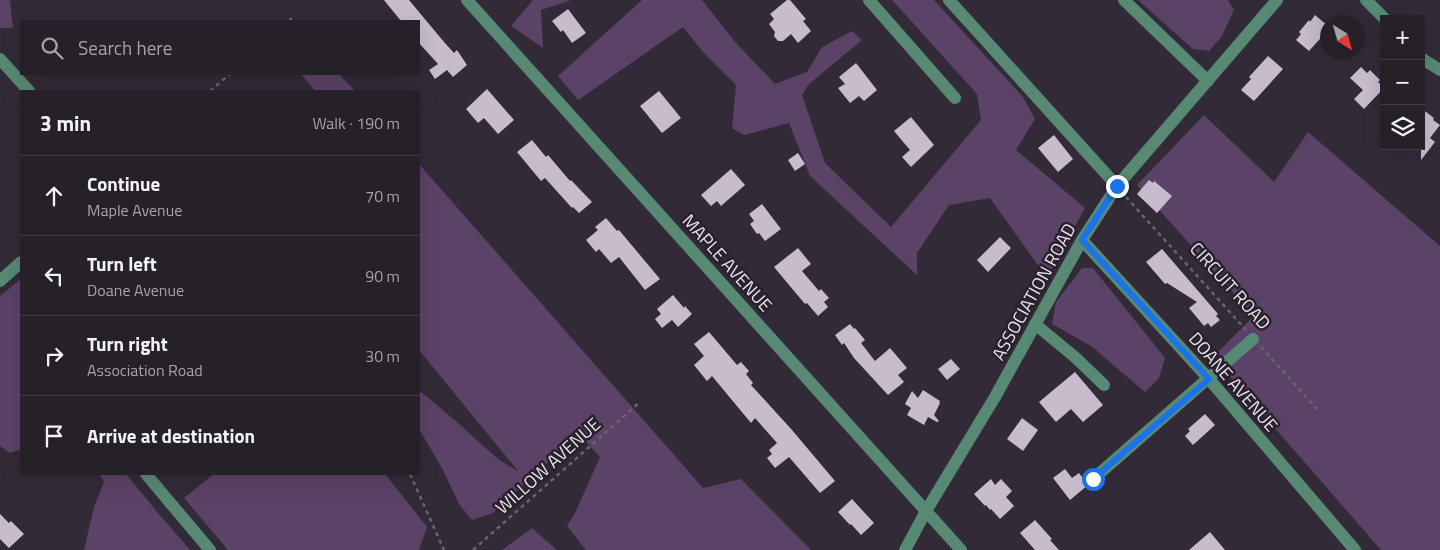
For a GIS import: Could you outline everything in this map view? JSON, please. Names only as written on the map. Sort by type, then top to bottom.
[{"type":"street","name":"MAPLE AVENUE","points":[[467,0],[961,550]]},
{"type":"street","points":[[869,0],[955,98]]},
{"type":"street","points":[[949,0],[1117,186]]},
{"type":"street","points":[[1124,0],[1208,81]]},
{"type":"street","name":"ASSOCIATION ROAD","points":[[905,550],[926,511],[995,397],[1082,240],[1117,186],[1277,0]]},
{"type":"street","points":[[1366,0],[1381,15]]},
{"type":"street","points":[[0,59],[28,90]]},
{"type":"street","points":[[1424,60],[1440,70]]},
{"type":"street","name":"DOANE AVENUE","points":[[1082,240],[1209,379],[1355,550]]},
{"type":"street","points":[[0,281],[20,263]]},
{"type":"street","points":[[1035,324],[1104,384]]},
{"type":"street","points":[[1093,479],[1209,379],[1253,338]]},
{"type":"street","points":[[147,475],[210,550]]},
{"type":"path","points":[[290,20],[294,16]]},
{"type":"path","points":[[211,90],[229,75]]},
{"type":"path","name":"CIRCUIT ROAD","points":[[1117,186],[1317,409]]},
{"type":"path","name":"WILLOW AVENUE","points":[[473,550],[640,402]]},
{"type":"path","points":[[410,475],[444,550]]},
{"type":"shaded area","points":[[0,0],[10,0],[13,28],[0,28]]},
{"type":"shaded area","points":[[533,0],[571,0],[541,10],[543,48],[511,26]]},
{"type":"shaded area","points":[[642,0],[702,0],[735,42],[775,84],[807,72],[822,47],[852,31],[862,40],[808,85],[802,95],[825,163],[891,227],[981,120],[977,94],[892,0],[934,0],[1023,97],[1035,119],[1016,150],[1085,208],[1047,278],[990,198],[949,205],[917,253],[917,275],[810,176],[789,123],[744,135],[732,128],[736,85],[703,52],[683,27],[578,100],[558,76]]},
{"type":"shaded area","points":[[1138,0],[1228,0],[1234,10],[1222,36],[1209,51],[1193,49]]},
{"type":"shaded area","points":[[302,75],[340,75],[354,90],[314,90]]},
{"type":"shaded area","points":[[1204,115],[1274,182],[1308,132],[1440,246],[1440,550],[1381,550],[1213,357],[1254,316],[1137,185]]},
{"type":"shaded area","points":[[420,165],[703,488],[741,479],[811,550],[586,550],[567,526],[576,511],[600,457],[582,437],[562,449],[493,513],[472,520],[459,504],[443,470],[420,431],[420,391],[499,460],[518,471],[420,351]]},
{"type":"shaded area","points":[[1082,268],[1093,268],[1165,358],[1159,378],[1145,392],[1091,346],[1052,324],[1056,302]]},
{"type":"shaded area","points":[[20,280],[20,449],[10,453],[0,446],[0,296]]},
{"type":"shaded area","points":[[100,475],[127,475],[190,550],[84,550],[94,507],[104,482]]},
{"type":"shaded area","points":[[213,475],[386,475],[427,527],[419,550],[228,550],[184,498]]},
{"type":"shaded area","points":[[532,528],[557,550],[502,550]]},
{"type":"building","points":[[384,0],[409,0],[454,53],[457,50],[467,65],[453,77],[447,70],[435,79],[429,70],[438,64],[420,44],[420,20],[400,20]]},
{"type":"building","points":[[787,0],[790,0],[806,19],[803,21],[811,31],[798,43],[791,34],[783,41],[778,41],[774,36],[775,32],[769,24],[774,19],[770,14]]},
{"type":"building","points":[[568,9],[586,33],[572,43],[563,30],[561,32],[552,21]]},
{"type":"building","points":[[1315,15],[1320,19],[1320,39],[1309,51],[1296,40],[1301,34],[1299,32],[1309,20],[1310,22]]},
{"type":"building","points":[[1268,56],[1283,69],[1254,101],[1241,90],[1251,79],[1249,77]]},
{"type":"building","points":[[856,63],[877,90],[864,101],[859,96],[850,103],[838,88],[845,84],[839,77]]},
{"type":"building","points":[[1361,67],[1367,73],[1370,70],[1380,80],[1378,82],[1380,84],[1380,92],[1364,109],[1354,99],[1363,90],[1350,78]]},
{"type":"building","points":[[487,89],[514,120],[498,134],[484,118],[478,123],[466,109]]},
{"type":"building","points":[[659,91],[681,118],[662,133],[640,106]]},
{"type":"building","points":[[1425,111],[1440,125],[1430,138],[1435,142],[1421,160],[1421,150],[1425,150]]},
{"type":"building","points":[[911,117],[934,145],[911,167],[902,157],[910,150],[894,131]]},
{"type":"building","points":[[1054,135],[1073,159],[1058,172],[1038,148]]},
{"type":"building","points":[[532,140],[546,157],[548,155],[570,181],[592,202],[579,213],[572,208],[545,178],[541,181],[517,152]]},
{"type":"building","points":[[798,153],[805,164],[795,171],[788,160]]},
{"type":"building","points":[[731,169],[745,185],[721,206],[717,201],[711,206],[701,195]]},
{"type":"building","points":[[1149,180],[1153,183],[1154,181],[1172,196],[1157,213],[1137,194]]},
{"type":"building","points":[[762,204],[781,229],[765,241],[750,224],[754,221],[749,214]]},
{"type":"building","points":[[606,218],[617,231],[619,230],[660,279],[645,290],[619,257],[611,263],[599,249],[596,252],[586,240],[598,230],[595,227]]},
{"type":"building","points":[[1000,237],[1011,248],[988,272],[977,260]]},
{"type":"building","points":[[798,248],[811,264],[802,271],[819,291],[821,289],[829,298],[824,302],[828,307],[818,316],[807,303],[805,304],[774,267]]},
{"type":"building","points":[[1162,249],[1218,314],[1216,316],[1220,320],[1211,327],[1208,323],[1204,326],[1189,308],[1197,302],[1167,283],[1165,284],[1146,262]]},
{"type":"building","points":[[673,295],[692,314],[678,327],[672,320],[662,328],[655,319],[661,314],[657,309]]},
{"type":"building","points":[[850,324],[865,340],[861,343],[875,361],[890,348],[907,368],[898,375],[904,382],[888,395],[835,335]]},
{"type":"building","points":[[709,332],[737,365],[741,362],[749,371],[746,374],[753,383],[751,385],[835,481],[820,493],[789,457],[775,468],[767,458],[772,454],[769,450],[777,443],[755,418],[751,423],[712,376],[707,381],[694,365],[704,356],[694,344]]},
{"type":"building","points":[[951,359],[960,369],[947,380],[938,369]]},
{"type":"building","points":[[1075,372],[1103,405],[1083,422],[1071,409],[1056,422],[1039,402]]},
{"type":"building","points":[[923,390],[940,401],[934,415],[939,421],[937,422],[928,417],[924,425],[907,415],[911,408],[905,404],[912,391],[918,398]]},
{"type":"building","points":[[1205,414],[1215,425],[1193,445],[1185,436],[1190,431],[1188,429]]},
{"type":"building","points":[[1022,418],[1038,430],[1023,451],[1007,439]]},
{"type":"building","points":[[1065,469],[1072,478],[1079,473],[1088,485],[1070,500],[1053,478]]},
{"type":"building","points":[[991,479],[995,485],[1001,479],[1012,491],[1006,497],[1014,506],[1000,519],[974,494]]},
{"type":"building","points":[[852,499],[874,523],[861,535],[838,512]]},
{"type":"building","points":[[0,514],[9,523],[11,521],[24,534],[9,548],[0,539]]},
{"type":"building","points":[[1035,520],[1059,550],[1035,550],[1020,533]]},
{"type":"building","points":[[1210,532],[1225,550],[1189,550]]},
{"type":"route","points":[[1093,479],[1209,379],[1082,240],[1117,186]]}]
